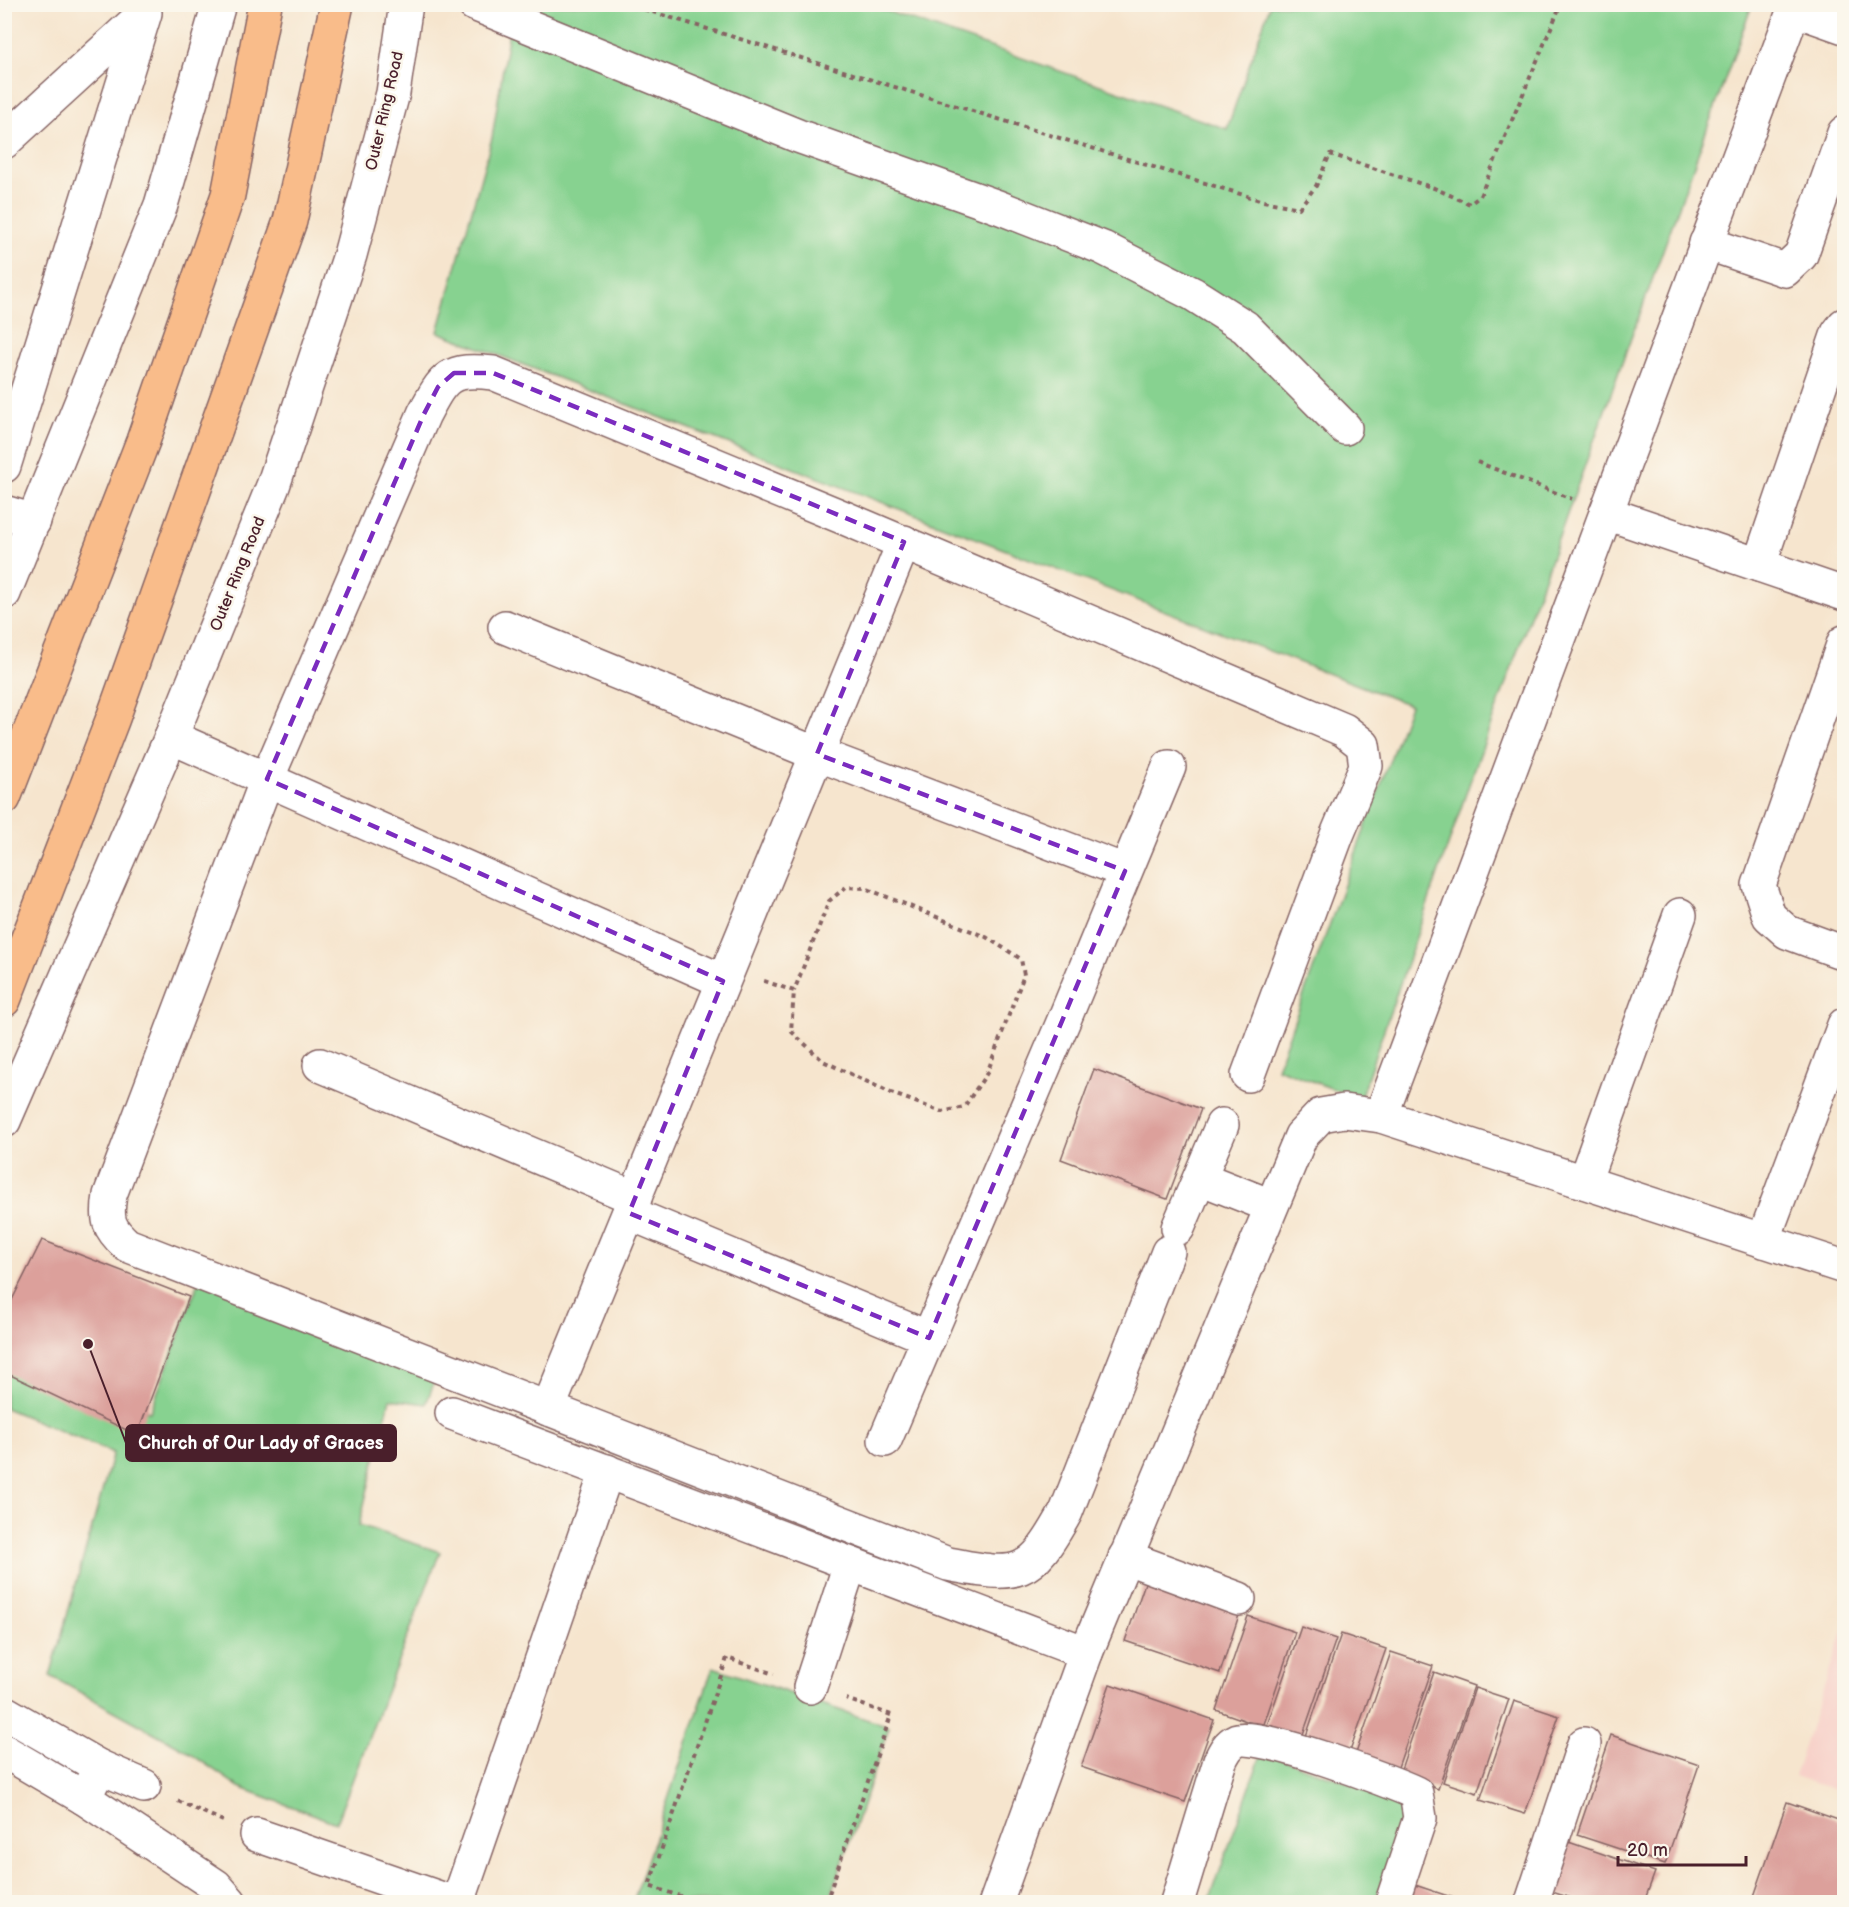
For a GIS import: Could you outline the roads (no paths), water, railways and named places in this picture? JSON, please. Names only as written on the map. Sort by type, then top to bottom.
[{"type":"main road","points":[[4,798],[143,441],[228,195],[265,4]]},
{"type":"main road","points":[[4,1000],[113,718],[290,221],[336,4]]},
{"type":"street","points":[[4,592],[20,516],[162,204],[219,4]]},
{"type":"street","name":"Outer Ring Road","points":[[4,1121],[171,737],[273,486],[350,255],[393,93],[406,4]]},
{"type":"street","points":[[474,4],[798,136],[1103,248],[1192,294],[1245,327],[1346,428]]},
{"type":"street","points":[[1381,1116],[1795,7],[1845,27]]},
{"type":"street","points":[[4,142],[149,9]]},
{"type":"street","points":[[4,465],[149,9]]},
{"type":"street","points":[[1706,243],[1785,270],[1801,255],[1845,132]]},
{"type":"street","points":[[1759,566],[1838,333],[1845,325]]},
{"type":"street","points":[[1222,1125],[1173,1240],[1066,1512],[1047,1545],[1035,1559],[1018,1571],[992,1572],[948,1564],[127,1245],[111,1232],[107,1213],[110,1195],[267,779],[424,414],[438,387],[454,373],[473,371],[493,374],[904,542],[1344,730],[1363,744],[1366,766],[1337,835],[1248,1075]]},
{"type":"street","points":[[1606,513],[1845,594]]},
{"type":"street","points":[[548,1409],[904,542]]},
{"type":"street","points":[[506,627],[817,754],[1125,871]]},
{"type":"street","points":[[1845,642],[1759,885],[1769,916],[1787,932],[1845,953]]},
{"type":"street","points":[[171,737],[726,975]]},
{"type":"street","points":[[885,1440],[1169,767]]},
{"type":"street","points":[[1584,1182],[1680,915]]},
{"type":"street","points":[[1763,1241],[1845,1025]]},
{"type":"street","points":[[320,1065],[929,1338]]},
{"type":"street","points":[[996,1902],[1086,1653],[1125,1557],[1301,1136],[1321,1115],[1344,1111],[1381,1116],[1845,1267]]},
{"type":"street","points":[[1200,1178],[1271,1206]]},
{"type":"street","points":[[452,1413],[1086,1653]]},
{"type":"street","points":[[458,1902],[607,1471]]},
{"type":"street","points":[[1125,1557],[1239,1599]]},
{"type":"street","points":[[810,1687],[850,1564]]},
{"type":"street","points":[[4,1712],[100,1767],[144,1786]]},
{"type":"street","points":[[1177,1902],[1220,1761],[1226,1748],[1238,1740],[1267,1743],[1387,1779],[1416,1793],[1420,1818],[1392,1902]]},
{"type":"street","points":[[1532,1902],[1584,1744]]},
{"type":"street","points":[[4,1751],[84,1798],[216,1886],[230,1902]]},
{"type":"street","points":[[84,1798],[100,1767]]},
{"type":"street","points":[[257,1835],[451,1902]]},
{"type":"place","name":"Church of Our Lady of Graces","points":[[88,1344]]}]
